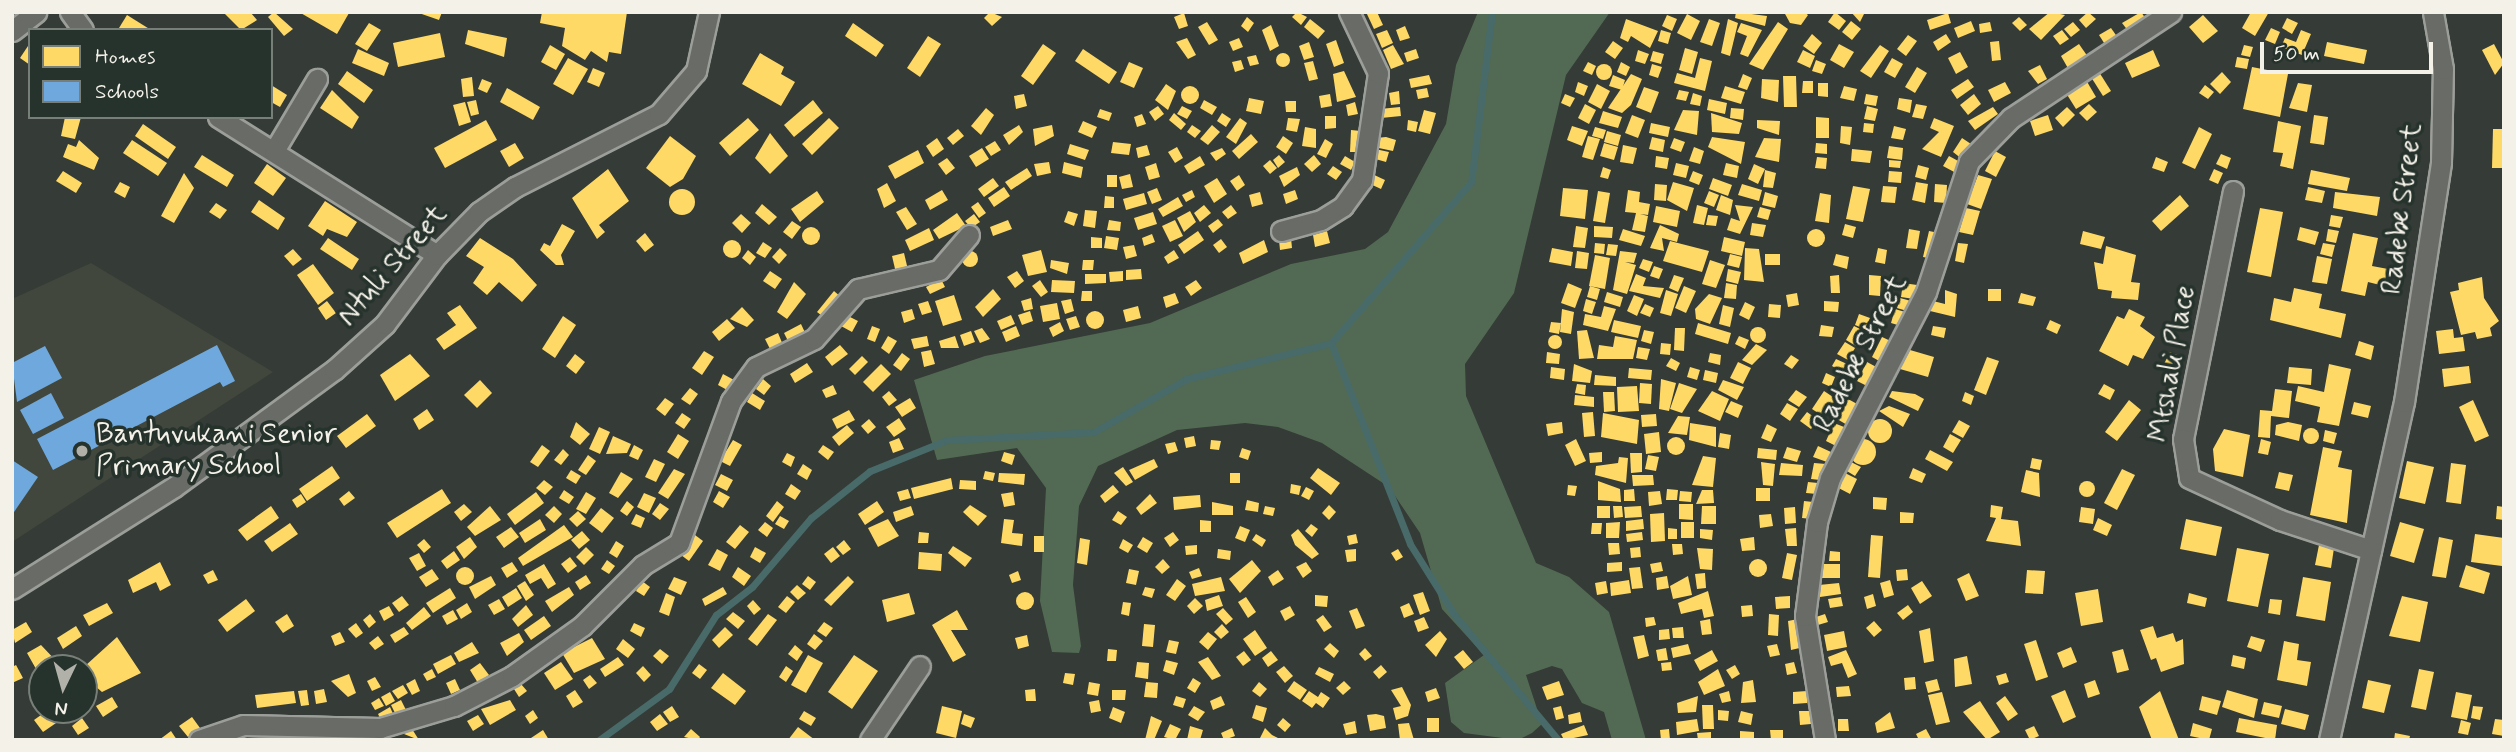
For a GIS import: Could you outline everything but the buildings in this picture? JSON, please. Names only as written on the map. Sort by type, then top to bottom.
[{"type":"street","points":[[12,32],[36,12]]},
{"type":"street","points":[[70,12],[82,28]]},
{"type":"street","name":"Ntuli Street","points":[[12,589],[174,487],[325,377],[385,324],[437,255],[515,187],[629,132],[680,97],[705,50],[709,12]]},
{"type":"street","points":[[1281,231],[1321,220],[1343,206],[1362,180],[1378,73],[1349,12]]},
{"type":"street","name":"Radebe Street","points":[[1825,740],[1805,616],[1817,522],[1830,478],[1926,292],[1969,161],[2011,118],[2171,12]]},
{"type":"street","name":"Radebe Street","points":[[2329,740],[2404,402],[2441,162],[2443,69],[2433,12]]},
{"type":"street","points":[[274,150],[317,79]]},
{"type":"street","points":[[221,119],[437,255]]},
{"type":"street","name":"Mtshali Place","points":[[2233,191],[2183,439],[2189,478],[2280,520],[2371,550]]},
{"type":"street","points":[[199,740],[243,725],[380,728],[454,706],[512,676],[582,626],[643,565],[679,543],[731,401],[756,367],[814,339],[858,289],[932,274],[969,235]]},
{"type":"street","points":[[870,740],[920,666]]},
{"type":"shaded area","name":"Bantuvukani Senior Primary School","points":[[91,263],[273,372],[12,542],[12,299]]},
{"type":"green space","points":[[1478,12],[1610,12],[1566,75],[1514,293],[1465,364],[1466,396],[1536,563],[1569,577],[1609,612],[1646,740],[1612,740],[1604,712],[1582,703],[1562,669],[1552,666],[1526,675],[1542,724],[1532,733],[1518,740],[1464,733],[1451,722],[1445,683],[1484,655],[1442,609],[1420,533],[1389,487],[1322,443],[1278,427],[1245,423],[1177,430],[1098,466],[1079,506],[1073,585],[1081,646],[1079,653],[1052,652],[1040,601],[1046,488],[1017,448],[937,460],[914,380],[985,356],[1150,323],[1291,264],[1365,249],[1388,232],[1446,124],[1456,65]]},
{"type":"waterway","points":[[1492,12],[1471,182],[1331,343],[1410,544],[1456,617],[1558,740]]},
{"type":"waterway","points":[[599,740],[669,689],[716,615],[752,587],[811,518],[870,471],[947,440],[1094,432],[1186,379],[1331,343]]},
{"type":"place","name":"Bantuvukani Senior Primary School","points":[[82,451]]}]
